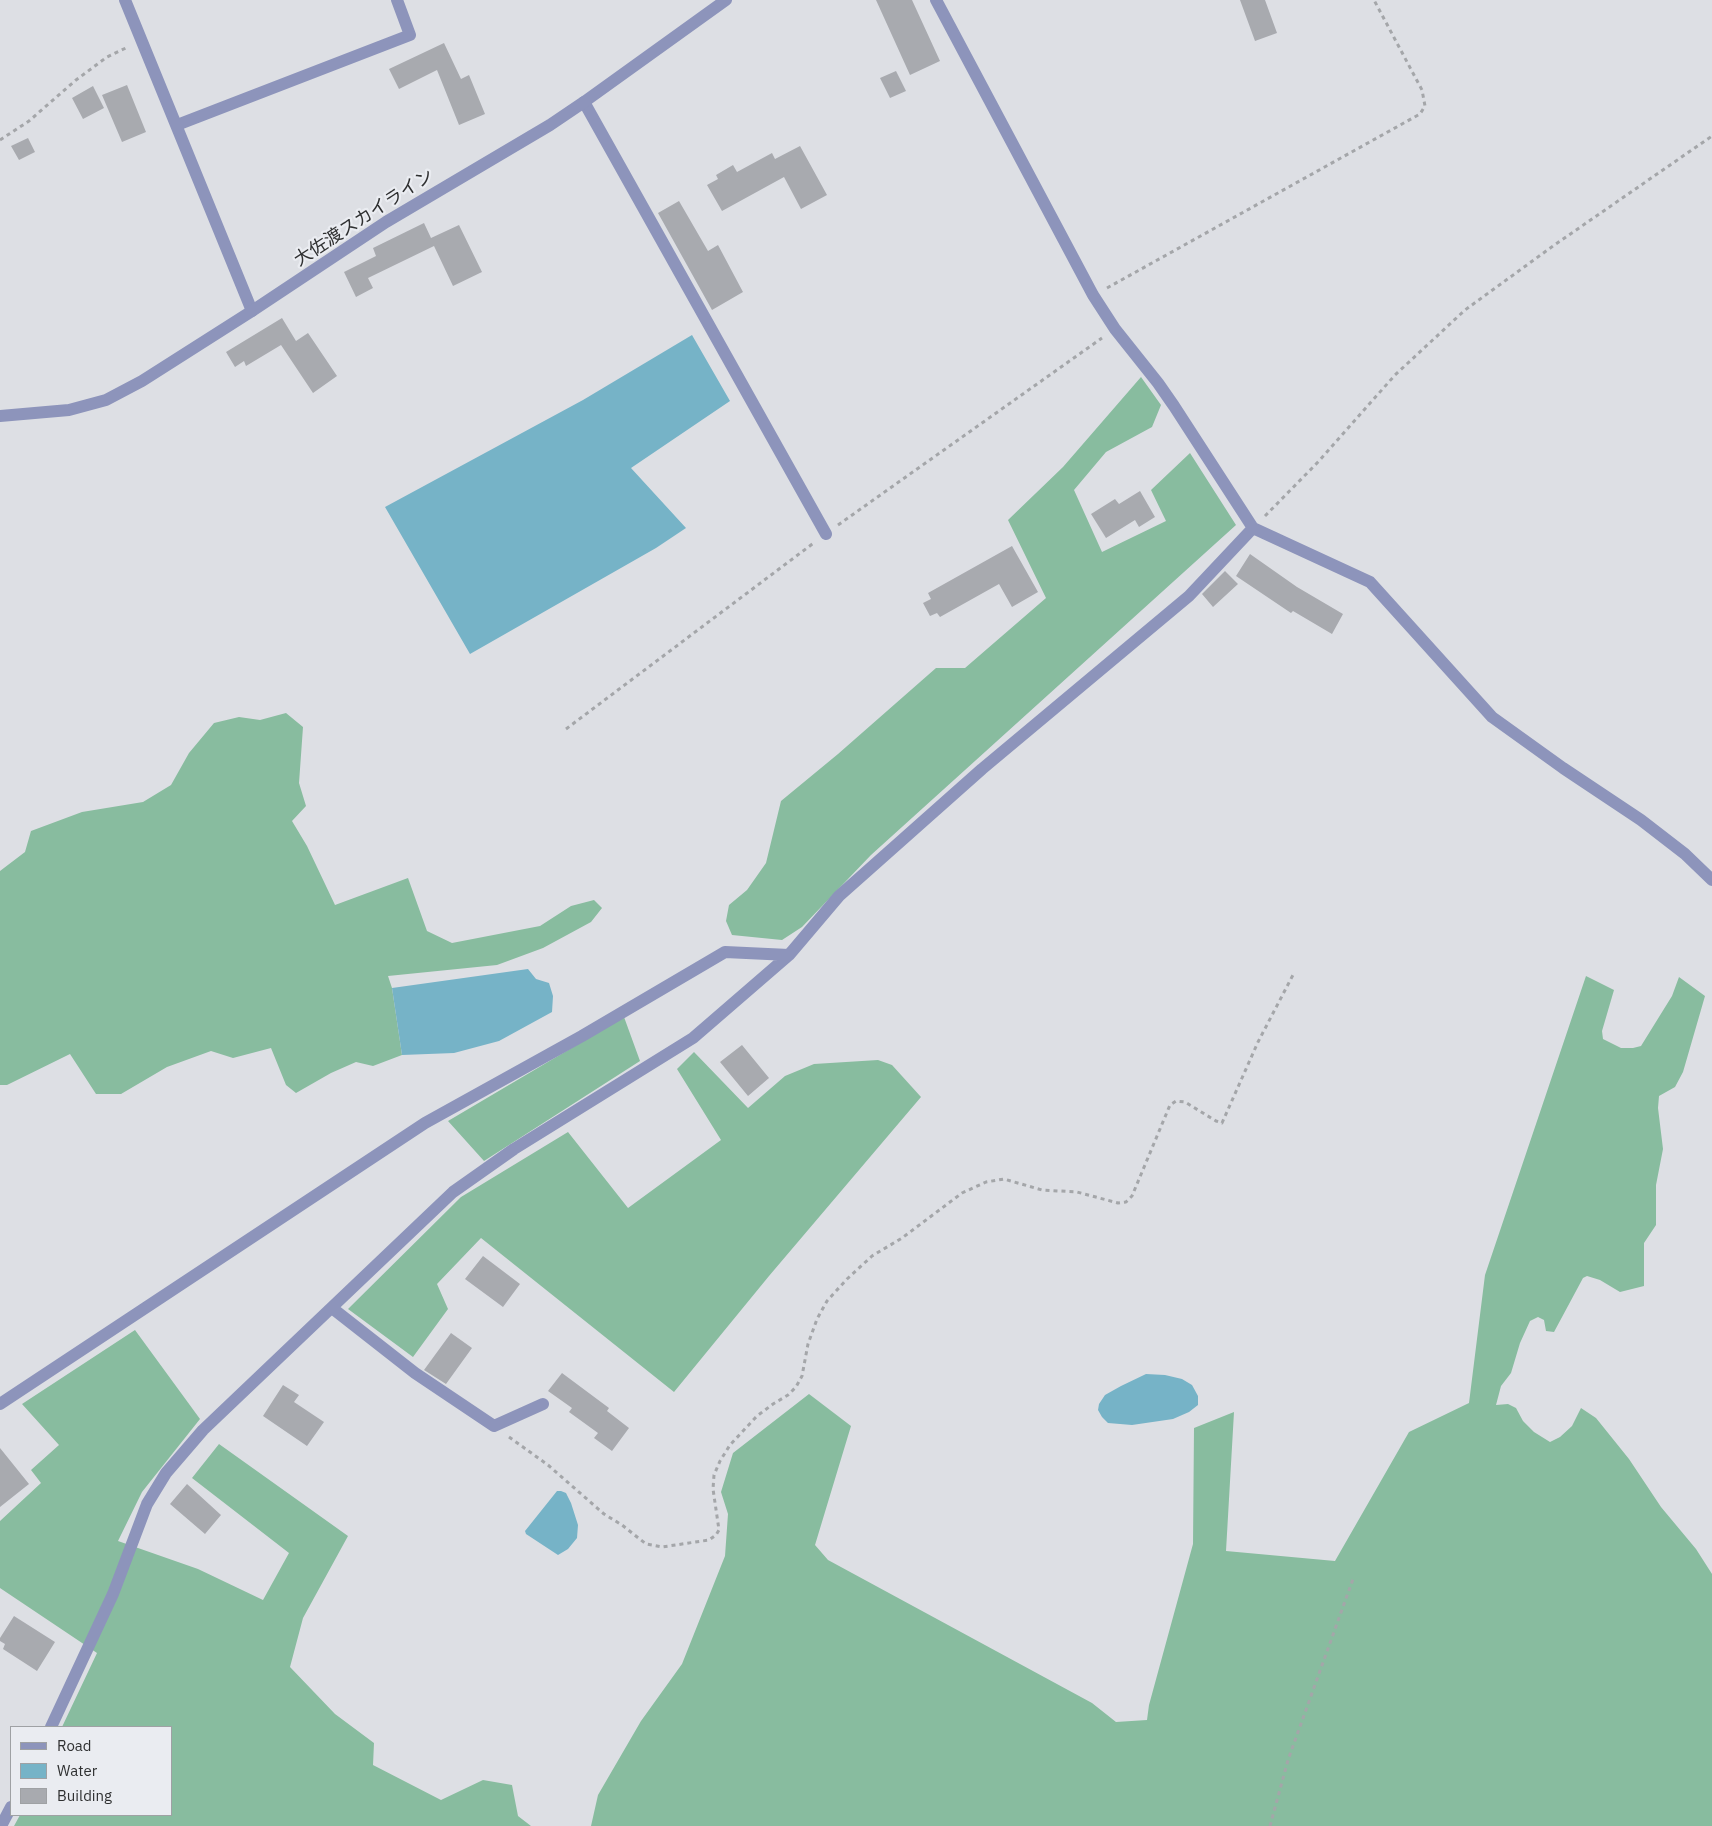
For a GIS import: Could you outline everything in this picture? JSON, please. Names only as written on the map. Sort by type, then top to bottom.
[{"type":"street","points":[[126,0],[252,311]]},
{"type":"street","points":[[177,125],[410,35],[397,0]]},
{"type":"street","name":"大佐渡スカイライン","points":[[0,416],[69,410],[106,400],[142,381],[386,222],[550,125],[726,0]]},
{"type":"street","points":[[936,0],[1093,295],[1115,329],[1174,406],[1253,528],[1370,582],[1492,717],[1563,768],[1641,820],[1684,854],[1712,880]]},
{"type":"street","points":[[584,102],[826,534]]},
{"type":"street","points":[[51,1726],[113,1594],[148,1504],[166,1474],[203,1430],[453,1192],[514,1149],[693,1038],[789,955],[839,896],[982,769],[1189,596],[1253,528]]},
{"type":"street","points":[[0,1404],[425,1123],[582,1036],[725,952],[789,955]]},
{"type":"street","points":[[332,1308],[415,1374],[494,1426],[543,1404]]},
{"type":"street","points":[[2,1826],[10,1809]]},
{"type":"path","points":[[1093,295],[1420,114],[1425,106],[1422,90],[1374,0]]},
{"type":"path","points":[[0,140],[29,121],[76,80],[107,57],[142,40]]},
{"type":"path","points":[[1253,528],[1319,461],[1395,375],[1465,310],[1553,246],[1712,136]]},
{"type":"path","points":[[494,1426],[548,1465],[604,1514],[622,1525],[646,1544],[662,1547],[709,1540],[719,1530],[713,1489],[714,1475],[720,1461],[730,1445],[757,1416],[788,1395],[796,1387],[802,1376],[808,1344],[817,1318],[827,1302],[847,1279],[872,1256],[902,1238],[962,1193],[986,1182],[1004,1179],[1042,1190],[1077,1192],[1118,1203],[1126,1202],[1132,1196],[1170,1105],[1176,1101],[1185,1102],[1222,1123],[1258,1042],[1294,973]]},
{"type":"path","points":[[1270,1826],[1288,1760],[1353,1579]]},
{"type":"green space","points":[[1141,377],[1161,405],[1152,427],[1106,452],[1074,490],[1102,552],[1166,521],[1151,490],[1190,453],[1236,525],[871,855],[802,927],[782,940],[732,935],[726,921],[729,905],[747,890],[766,863],[781,801],[936,668],[965,668],[1046,598],[1008,520],[1063,467]]},
{"type":"green space","points":[[286,713],[303,727],[299,783],[306,806],[292,821],[307,846],[335,905],[408,878],[427,931],[452,943],[540,926],[571,906],[594,900],[602,908],[591,922],[543,948],[497,965],[388,976],[392,988],[402,1055],[373,1066],[356,1062],[331,1073],[296,1093],[286,1085],[271,1048],[233,1058],[211,1051],[167,1067],[121,1094],[96,1094],[70,1054],[7,1085],[0,1085],[0,871],[25,852],[31,831],[82,812],[143,802],[171,785],[189,753],[214,723],[239,717],[260,720]]},
{"type":"green space","points":[[1586,976],[1614,990],[1602,1031],[1603,1039],[1621,1048],[1641,1046],[1672,996],[1679,977],[1705,996],[1683,1072],[1675,1087],[1659,1096],[1658,1108],[1663,1149],[1656,1185],[1656,1225],[1644,1243],[1644,1286],[1620,1292],[1600,1280],[1587,1276],[1583,1278],[1554,1332],[1546,1331],[1544,1320],[1538,1317],[1530,1321],[1520,1343],[1511,1373],[1501,1386],[1496,1405],[1508,1404],[1516,1408],[1523,1421],[1534,1432],[1550,1442],[1560,1437],[1572,1426],[1581,1408],[1596,1418],[1629,1459],[1661,1507],[1696,1549],[1712,1574],[1712,1826],[591,1826],[598,1795],[641,1721],[682,1664],[725,1556],[728,1514],[721,1492],[733,1453],[809,1394],[851,1426],[815,1545],[828,1560],[1092,1703],[1116,1722],[1147,1720],[1149,1705],[1193,1544],[1194,1428],[1234,1412],[1226,1551],[1335,1561],[1409,1432],[1469,1403],[1485,1275]]},
{"type":"green space","points":[[624,1017],[640,1061],[484,1161],[448,1121]]},
{"type":"green space","points":[[694,1052],[748,1108],[785,1076],[814,1064],[878,1060],[892,1065],[921,1097],[769,1276],[674,1392],[481,1238],[437,1284],[448,1309],[413,1357],[348,1309],[461,1197],[568,1132],[628,1208],[721,1140],[677,1069]]},
{"type":"green space","points":[[135,1330],[200,1419],[142,1492],[118,1541],[198,1569],[263,1600],[289,1553],[192,1478],[219,1444],[348,1536],[303,1618],[290,1667],[335,1714],[374,1743],[373,1765],[441,1800],[483,1780],[512,1785],[518,1816],[531,1826],[14,1826],[19,1816],[172,1816],[172,1726],[62,1726],[97,1653],[0,1588],[0,1521],[41,1483],[31,1470],[59,1445],[22,1404]]},
{"type":"water","points":[[692,335],[730,401],[631,468],[686,528],[656,548],[470,654],[385,507],[583,400]]},
{"type":"water","points":[[528,969],[536,979],[549,983],[553,996],[552,1012],[499,1041],[454,1053],[402,1055],[392,988]]},
{"type":"water","points":[[1146,1374],[1165,1375],[1182,1379],[1192,1385],[1198,1396],[1198,1405],[1189,1412],[1173,1419],[1132,1425],[1108,1423],[1098,1410],[1099,1404],[1105,1395]]},
{"type":"water","points":[[557,1491],[566,1493],[578,1525],[577,1538],[568,1549],[558,1555],[526,1534],[525,1531]]},
{"type":"building","points":[[876,0],[912,0],[940,61],[910,75]]},
{"type":"building","points":[[1240,0],[1265,0],[1277,33],[1255,41]]},
{"type":"building","points":[[444,43],[461,79],[469,75],[485,114],[459,125],[437,70],[399,89],[389,69]]},
{"type":"building","points":[[896,71],[906,91],[890,98],[880,78]]},
{"type":"building","points":[[127,85],[146,132],[122,142],[102,95]]},
{"type":"building","points":[[93,86],[104,108],[83,119],[72,98]]},
{"type":"building","points":[[28,138],[35,152],[19,160],[11,146]]},
{"type":"building","points":[[800,146],[827,195],[801,209],[784,177],[722,211],[707,185],[718,179],[716,175],[733,165],[737,172],[772,153],[775,159]]},
{"type":"building","points":[[679,201],[708,251],[718,245],[743,292],[712,310],[658,213]]},
{"type":"building","points":[[424,223],[431,238],[459,225],[482,272],[453,286],[434,246],[368,278],[373,288],[356,297],[344,272],[376,256],[373,248]]},
{"type":"building","points":[[282,318],[296,341],[308,333],[337,376],[313,393],[281,345],[246,366],[244,361],[235,367],[226,352]]},
{"type":"building","points":[[1140,491],[1155,517],[1139,527],[1135,520],[1106,538],[1091,514],[1115,499],[1119,504]]},
{"type":"building","points":[[1012,546],[1038,592],[1012,607],[999,584],[940,617],[937,613],[930,616],[923,603],[931,599],[928,593]]},
{"type":"building","points":[[1250,554],[1297,587],[1343,614],[1332,634],[1293,611],[1291,613],[1236,576]]},
{"type":"building","points":[[1225,571],[1238,584],[1213,607],[1202,594]]},
{"type":"building","points":[[742,1045],[769,1078],[748,1096],[720,1062]]},
{"type":"building","points":[[483,1256],[520,1284],[503,1307],[465,1279]]},
{"type":"building","points":[[451,1333],[472,1348],[446,1384],[424,1370]]},
{"type":"building","points":[[562,1373],[609,1408],[607,1411],[629,1428],[612,1451],[594,1438],[598,1433],[569,1412],[572,1408],[548,1391]]},
{"type":"building","points":[[283,1385],[299,1395],[294,1402],[324,1422],[307,1446],[263,1416]]},
{"type":"building","points":[[0,1448],[29,1484],[0,1507]]},
{"type":"building","points":[[187,1484],[221,1515],[205,1534],[170,1504]]},
{"type":"building","points":[[14,1616],[55,1642],[37,1671],[3,1649],[5,1644],[0,1641],[0,1638]]}]
